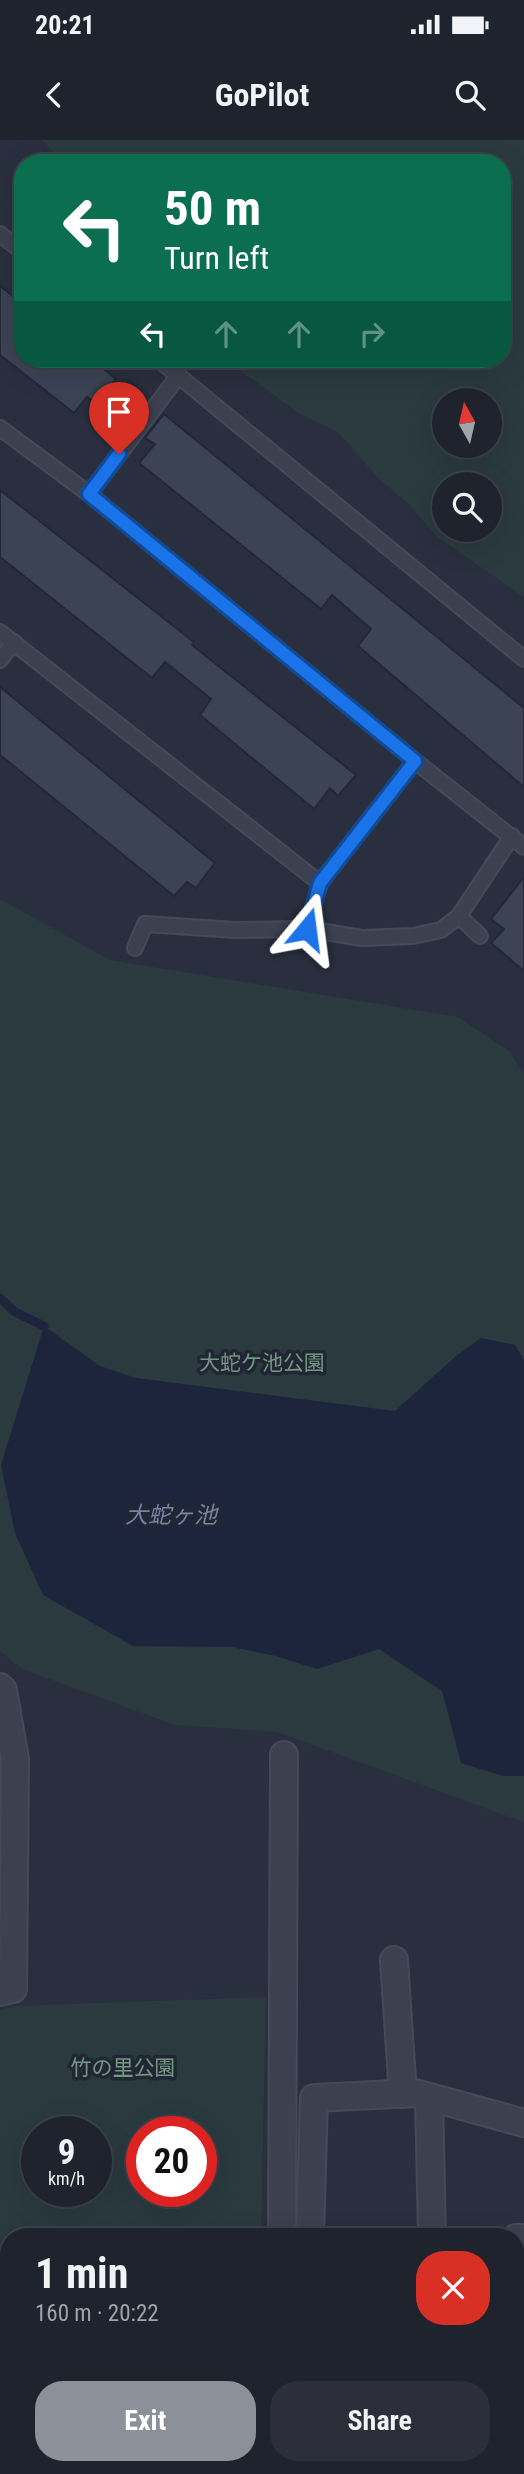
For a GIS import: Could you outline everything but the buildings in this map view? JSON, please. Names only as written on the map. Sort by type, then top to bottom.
[{"type":"street","points":[[0,1687],[3,1690],[7,1762],[13,1989],[0,1992]]},
{"type":"street","points":[[282,2228],[284,1755]]},
{"type":"street","points":[[394,1960],[416,2095],[431,2228]]},
{"type":"street","points":[[310,2228],[314,2098],[416,2095],[524,2123]]},
{"type":"lane","points":[[0,234],[14,245]]},
{"type":"lane","points":[[170,368],[524,659]]},
{"type":"lane","points":[[89,494],[179,375]]},
{"type":"lane","points":[[0,428],[89,494],[415,761],[524,846]]},
{"type":"lane","points":[[0,632],[320,883]]},
{"type":"lane","points":[[0,660],[14,642]]},
{"type":"lane","points":[[307,929],[320,883],[415,761]]},
{"type":"lane","points":[[135,948],[145,924],[235,930],[307,929],[362,938],[412,936],[441,930],[459,916],[512,836]]},
{"type":"lane","points":[[459,916],[480,936]]},
{"type":"green space","points":[[42,140],[524,140],[524,597],[445,542],[502,542],[502,472],[432,472],[432,531],[409,504],[379,479],[338,432],[298,413],[238,368],[511,368],[511,154],[55,154]]},
{"type":"green space","name":"大蛇ケ池公園","points":[[2,900],[110,960],[458,1017],[509,1051],[524,1075],[524,1822],[277,1732],[175,1725],[22,1669],[0,1651]]},
{"type":"green space","name":"竹の里公園","points":[[266,1997],[261,2228],[0,2228],[0,2010],[16,2006]]},
{"type":"water","name":"大蛇ヶ池","points":[[44,1326],[100,1366],[136,1378],[395,1411],[456,1356],[481,1338],[515,1345],[524,1360],[524,1776],[503,1776],[461,1763],[442,1691],[379,1649],[317,1669],[276,1656],[232,1647],[133,1646],[43,1595],[15,1533],[1,1465]]},
{"type":"waterway","points":[[0,1298],[15,1312],[44,1326]]},
{"type":"route","points":[[119,454],[89,494],[415,761],[320,883],[307,929]]}]
